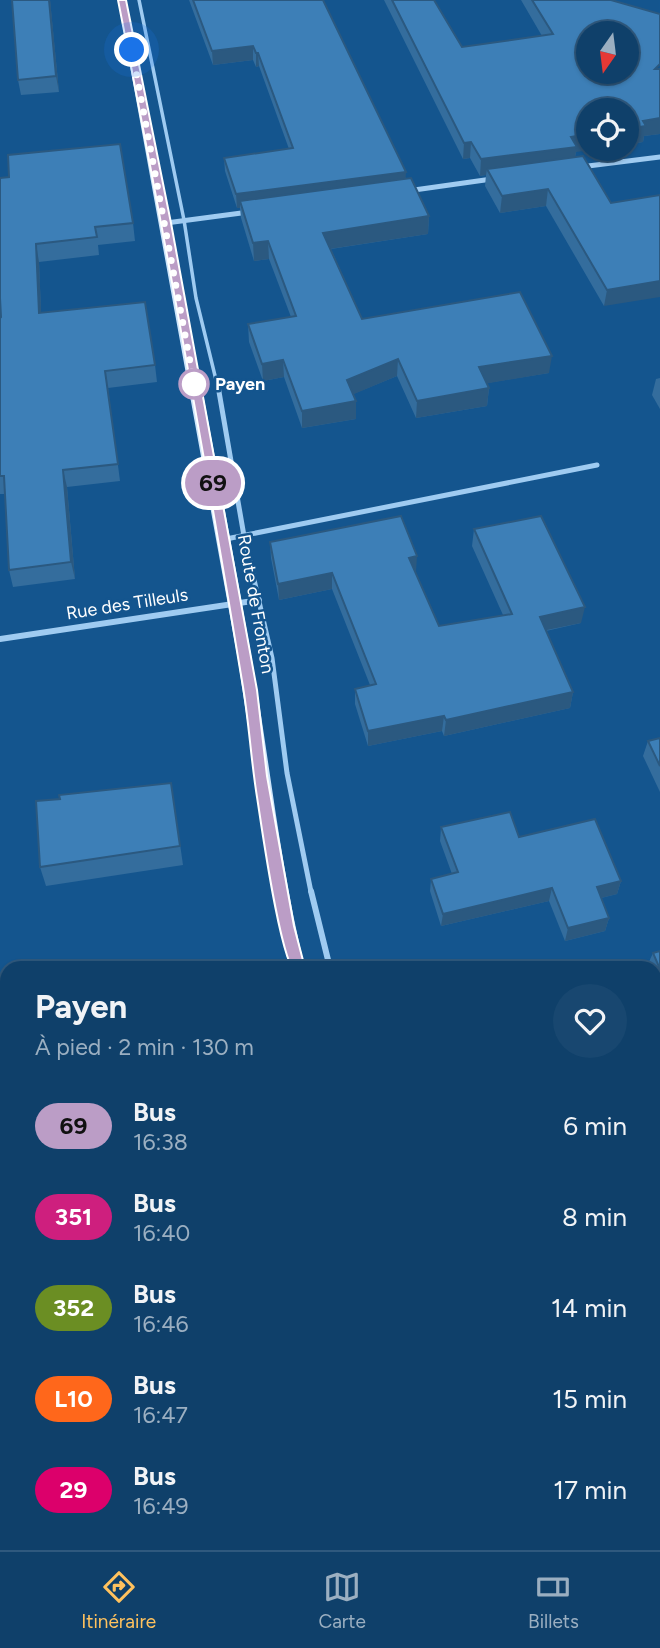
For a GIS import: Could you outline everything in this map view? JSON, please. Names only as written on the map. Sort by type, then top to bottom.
[{"type":"main road","name":"Route de Fronton","points":[[122,0],[166,223],[234,604],[284,912],[295,961]]},
{"type":"street","points":[[578,168],[660,157]]},
{"type":"street","points":[[402,191],[497,178]]},
{"type":"street","points":[[166,223],[252,211]]},
{"type":"street","name":"Rue des Tilleuls","points":[[0,639],[259,600]]},
{"type":"lane","points":[[139,0],[184,220],[196,298],[214,362],[244,536],[272,658],[287,773],[319,931],[328,961]]},
{"type":"lane","points":[[223,540],[597,465]]},
{"type":"building","points":[[12,0],[49,0],[56,76],[18,80]]},
{"type":"building","points":[[193,0],[323,0],[406,172],[236,194],[224,158],[293,148],[258,53],[253,46],[212,51]]},
{"type":"building","points":[[392,0],[434,0],[462,47],[553,34],[532,0],[611,0],[660,14],[660,64],[655,69],[660,69],[660,118],[643,121],[646,126],[639,127],[639,98],[576,98],[576,136],[571,137],[576,147],[481,159],[471,142],[464,143]]},
{"type":"building","points":[[120,144],[133,223],[95,227],[97,237],[36,244],[39,313],[145,302],[155,365],[105,371],[118,464],[63,470],[71,562],[9,570],[4,476],[0,476],[0,178],[9,177],[8,155]]},
{"type":"building","points":[[576,157],[576,161],[586,161],[611,203],[660,195],[660,281],[607,290],[548,189],[502,196],[487,169]]},
{"type":"building","points":[[411,178],[429,216],[323,233],[362,319],[520,292],[552,356],[479,367],[489,388],[417,401],[398,359],[347,380],[356,401],[302,411],[283,360],[262,364],[248,324],[296,316],[268,241],[253,243],[240,201]]},
{"type":"building","points":[[401,516],[417,556],[409,558],[439,626],[512,614],[474,529],[541,516],[585,607],[540,617],[573,692],[446,720],[444,716],[368,731],[355,689],[376,684],[332,573],[278,584],[270,542]]},
{"type":"building","points":[[660,738],[660,766],[648,741]]},
{"type":"building","points":[[171,783],[180,846],[40,867],[36,801],[60,799],[59,795]]},
{"type":"building","points":[[510,812],[519,837],[595,819],[621,881],[597,887],[609,918],[568,928],[552,888],[443,914],[431,879],[458,872],[441,827]]},
{"type":"building","points":[[660,951],[660,961],[656,961],[653,953]]},
{"type":"bus line","name":"69","points":[[122,0],[166,223],[250,690],[286,926],[295,961]]},
{"type":"place","name":"Payen","points":[[194,384]]},
{"type":"route","points":[[132,50],[196,394],[194,384]]}]
